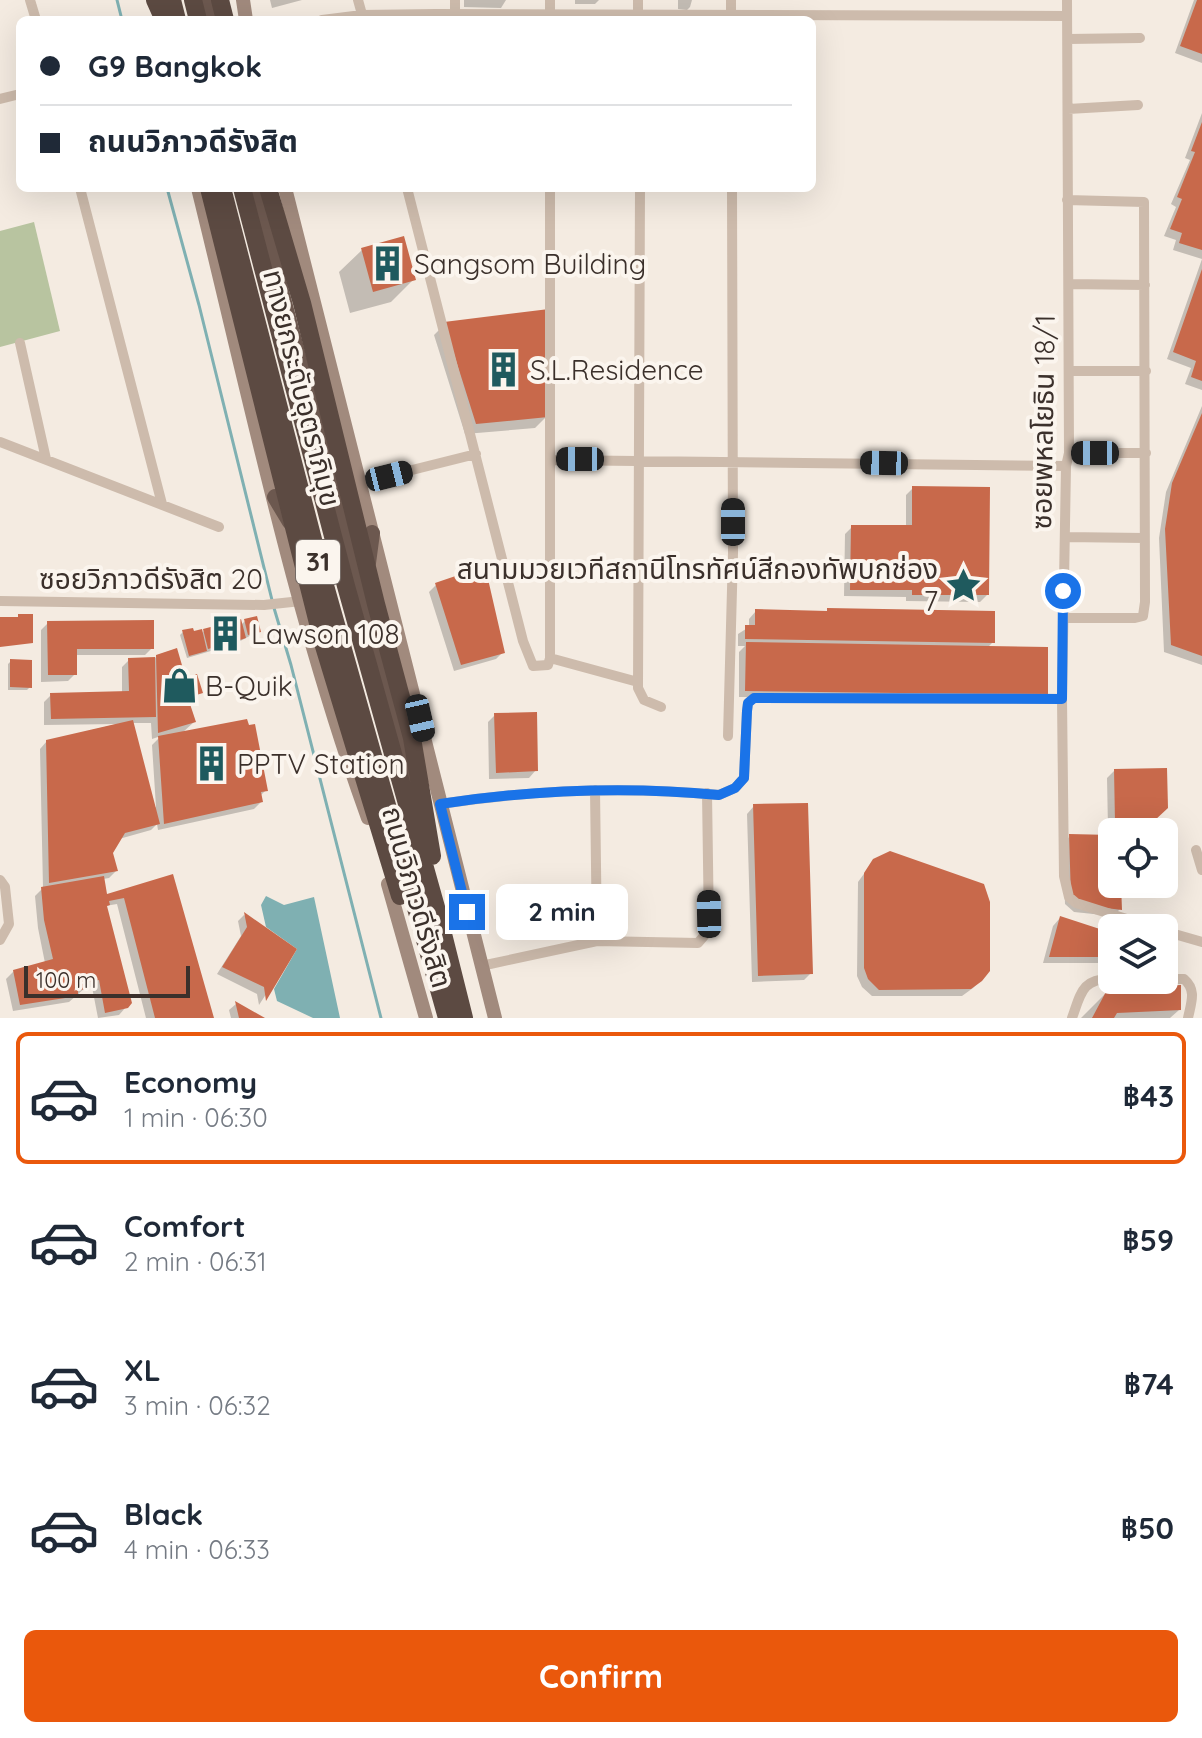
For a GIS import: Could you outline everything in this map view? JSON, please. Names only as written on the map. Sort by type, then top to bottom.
[{"type":"highway","points":[[210,192],[323,643],[403,905],[424,934]]},
{"type":"highway","name":"ถนนวิภาวดีรังสิต","points":[[221,192],[313,562],[446,1018]]},
{"type":"highway","name":"ทางยกระดับอุตราภิมุข","points":[[221,192],[324,582],[446,1018]]},
{"type":"highway","name":"ทางยกระดับอุตราภิมุข","points":[[243,192],[464,1018]]},
{"type":"highway","name":"ถนนวิภาวดีรังสิต","points":[[255,192],[472,1018]]},
{"type":"highway","points":[[270,196],[302,303],[412,738],[439,918]]},
{"type":"highway","points":[[275,497],[313,562]]},
{"type":"highway","points":[[364,606],[372,533]]},
{"type":"main road","name":"ถนนวิภาวดีรังสิต","points":[[199,192],[301,601],[426,1018]]},
{"type":"main road","name":"ถนนวิภาวดีรังสิต","points":[[286,192],[440,804],[486,966],[495,1018]]},
{"type":"street","points":[[455,0],[455,14]]},
{"type":"street","name":"ซอยพหลโยธิน 18/1","points":[[1067,0],[1069,453],[1066,466],[1062,699],[1065,889],[1076,903],[1111,914]]},
{"type":"street","points":[[394,16],[502,16]]},
{"type":"street","points":[[816,17],[1067,16]]},
{"type":"street","points":[[1068,39],[1140,38]]},
{"type":"street","points":[[1068,109],[1138,105]]},
{"type":"street","points":[[81,192],[162,504]]},
{"type":"street","points":[[408,192],[528,660],[533,666],[540,667],[548,665],[550,658],[550,192]]},
{"type":"street","points":[[640,192],[638,682],[644,700],[661,707]]},
{"type":"street","points":[[728,736],[733,461],[732,192]]},
{"type":"street","points":[[1063,618],[1135,618],[1143,616],[1145,602],[1144,202],[1067,200]]},
{"type":"street","points":[[1069,284],[1145,285]]},
{"type":"street","points":[[20,343],[46,459]]},
{"type":"street","points":[[1069,371],[1146,371]]},
{"type":"street","points":[[0,442],[219,527]]},
{"type":"street","points":[[1069,453],[1146,453]]},
{"type":"street","points":[[360,483],[476,454]]},
{"type":"street","points":[[550,460],[1066,466]]},
{"type":"street","points":[[1065,537],[1144,538]]},
{"type":"street","name":"ซอยวิภาวดีรังสิต 20","points":[[0,601],[273,604],[301,601]]},
{"type":"street","points":[[550,658],[638,682]]},
{"type":"street","points":[[440,804],[510,793],[595,790],[719,795],[735,788],[744,778],[747,711],[748,703],[754,698],[1062,699]]},
{"type":"street","points":[[595,790],[597,941]]},
{"type":"street","points":[[486,966],[597,941],[698,943],[709,930],[707,793]]},
{"type":"street","points":[[1196,850],[1202,870]]},
{"type":"street","points":[[0,880],[5,887],[9,924],[0,940]]},
{"type":"street","points":[[1178,935],[1202,942]]},
{"type":"street","points":[[1072,1018],[1082,991],[1098,979]]},
{"type":"street","points":[[1178,979],[1184,979],[1189,984],[1193,996],[1188,1018]]},
{"type":"green space","points":[[34,222],[60,331],[0,347],[0,231]]},
{"type":"water","points":[[266,896],[284,905],[314,897],[340,1018],[313,1018],[277,1001],[274,989],[297,949],[266,927],[261,905]]},
{"type":"building","points":[[1197,0],[1202,0],[1202,54],[1180,46]]},
{"type":"building","points":[[1202,122],[1202,250],[1179,243],[1182,233],[1170,229],[1182,199],[1177,197],[1195,152],[1191,151]]},
{"type":"building","name":"Sangsom Building","points":[[404,236],[416,280],[373,292],[361,248]]},
{"type":"building","points":[[1202,269],[1202,381],[1191,377],[1196,361],[1173,352]]},
{"type":"building","name":"S.L.Residence","points":[[549,309],[548,417],[476,424],[444,322]]},
{"type":"building","points":[[1202,413],[1202,656],[1171,645],[1165,529],[1172,483]]},
{"type":"building","points":[[912,486],[990,487],[989,595],[912,595],[912,590],[850,590],[851,525],[912,525]]},
{"type":"building","points":[[485,566],[505,653],[461,665],[435,583]]},
{"type":"building","points":[[827,608],[995,611],[995,643],[745,639],[745,625],[755,625],[755,609],[827,611]]},
{"type":"building","points":[[18,614],[33,614],[33,643],[0,647],[0,617],[18,617]]},
{"type":"building","points":[[257,616],[261,632],[248,635],[244,619]]},
{"type":"building","name":"Lawson 108","points":[[241,619],[246,638],[234,642],[235,645],[208,649],[203,629]]},
{"type":"building","points":[[154,620],[154,649],[77,649],[77,675],[48,675],[47,621]]},
{"type":"building","points":[[193,628],[194,631],[202,629],[207,651],[189,656],[182,630]]},
{"type":"building","points":[[746,642],[1048,647],[1048,695],[745,691]]},
{"type":"building","name":"B-Quik","points":[[177,648],[186,679],[197,674],[203,693],[193,696],[190,704],[196,722],[158,733],[156,655]]},
{"type":"building","points":[[155,657],[156,717],[51,719],[50,693],[129,691],[128,658]]},
{"type":"building","points":[[10,659],[32,660],[32,688],[10,687]]},
{"type":"building","points":[[537,712],[538,771],[496,773],[494,713]]},
{"type":"building","name":"PPTV Station","points":[[247,719],[249,725],[255,724],[268,791],[261,792],[263,802],[164,824],[158,736]]},
{"type":"building","points":[[133,720],[160,824],[125,833],[113,853],[118,871],[49,883],[46,740]]},
{"type":"building","points":[[1167,768],[1168,808],[1157,818],[1115,818],[1114,769]]},
{"type":"building","points":[[808,803],[813,974],[758,976],[753,804]]},
{"type":"building","points":[[1069,834],[1098,835],[1098,898],[1122,898],[1122,910],[1082,905],[1071,897]]},
{"type":"building","points":[[890,851],[984,884],[990,902],[990,971],[971,989],[879,990],[868,979],[864,968],[864,873],[873,859]]},
{"type":"building","points":[[173,874],[214,1018],[155,1018],[124,898],[109,901],[110,905],[107,906],[132,1003],[128,1008],[105,1013],[99,980],[86,983],[87,989],[78,990],[78,996],[20,1005],[13,970],[53,959],[44,920],[41,887],[104,876],[107,894]]},
{"type":"building","points":[[244,912],[297,949],[266,1001],[264,987],[222,967],[247,927]]},
{"type":"building","points":[[1060,916],[1098,928],[1098,957],[1049,957]]},
{"type":"building","points":[[1178,985],[1181,985],[1181,1010],[1117,1013],[1114,1018],[1092,1018],[1105,994],[1178,994]]},
{"type":"building","points":[[235,1001],[265,1018],[239,1018]]},
{"type":"waterway","points":[[117,0],[121,16]]},
{"type":"waterway","points":[[168,192],[272,600]]},
{"type":"waterway","points":[[274,608],[381,1018]]},
{"type":"place","name":"Sangsom Building","points":[[388,264]]},
{"type":"place","name":"S.L.Residence","points":[[504,370]]},
{"type":"place","name":"สนามมวยเวทีสถานีโทรทัศน์สีกองทัพบกช่อง 7","points":[[964,585]]},
{"type":"place","name":"Lawson 108","points":[[225,634]]},
{"type":"place","name":"B-Quik","points":[[179,686]]},
{"type":"place","name":"PPTV Station","points":[[211,764]]},
{"type":"route","points":[[467,912],[440,804],[510,793],[595,790],[719,795],[735,788],[744,778],[748,703],[754,698],[1062,699],[1063,591]]}]
